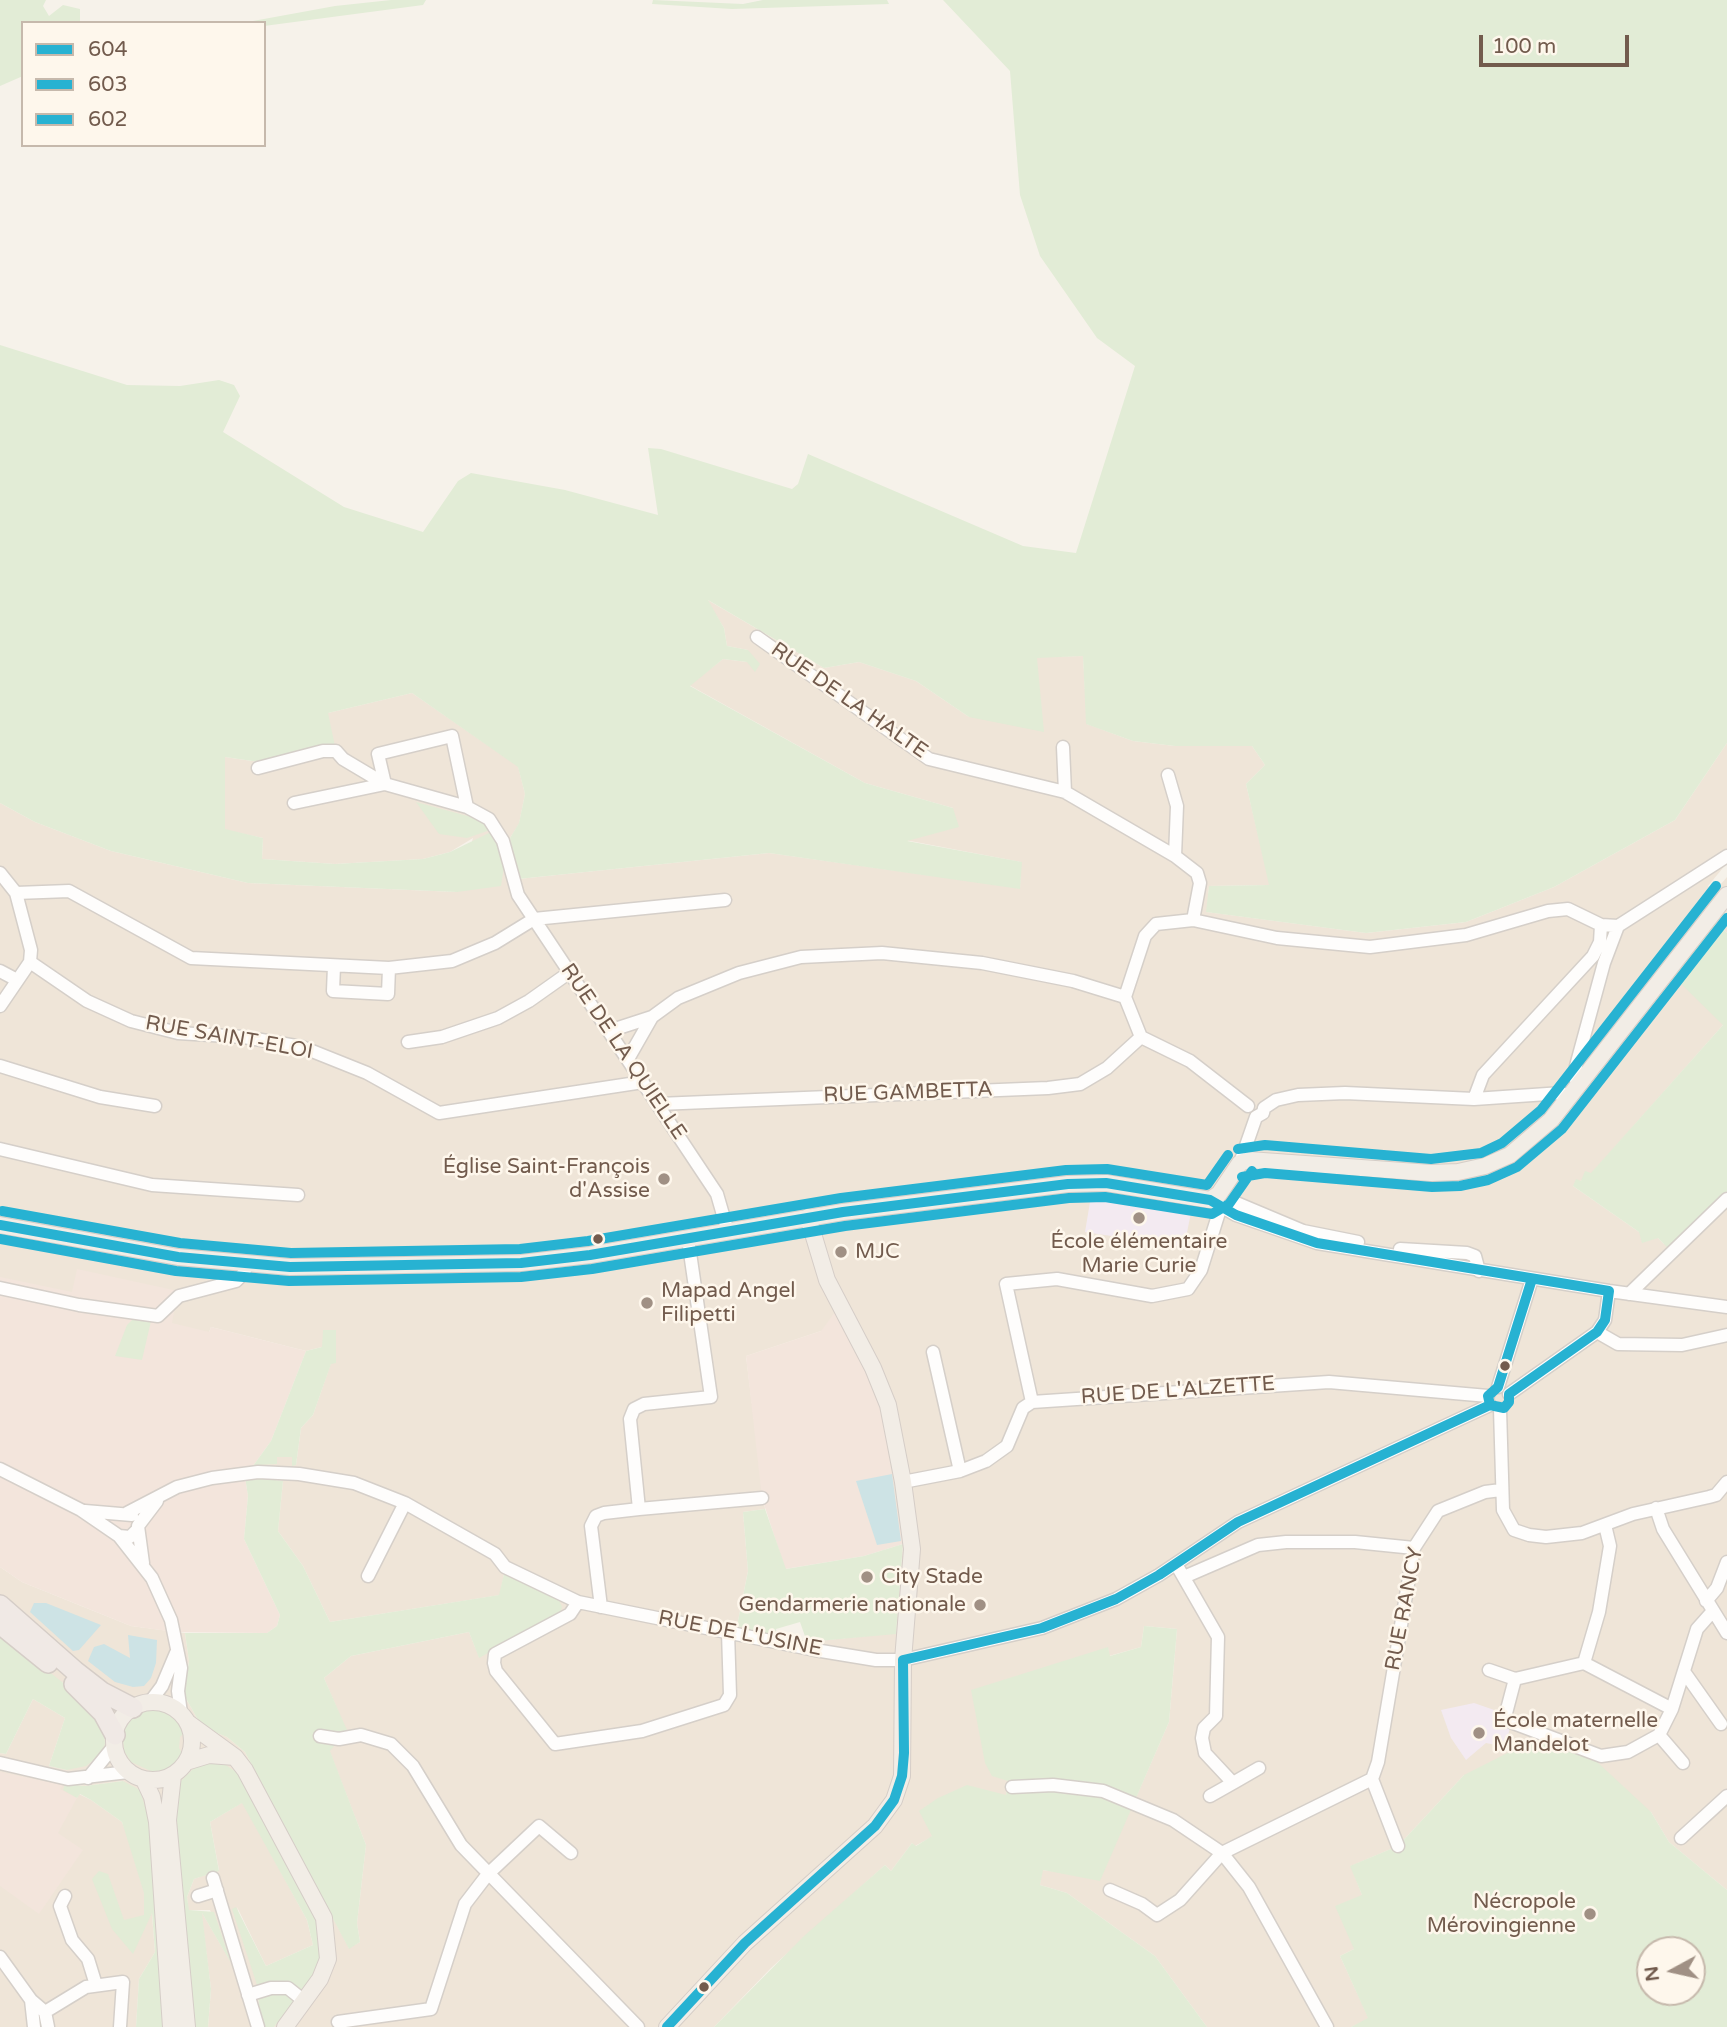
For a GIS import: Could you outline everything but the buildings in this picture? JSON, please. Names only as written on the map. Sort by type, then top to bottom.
[{"type":"highway","points":[[0,1605],[102,1692],[141,1705]]},
{"type":"highway","points":[[0,1624],[85,1692],[103,1713],[114,1741]]},
{"type":"main road","points":[[1224,1205],[1219,1194],[1240,1163],[1264,1159],[1431,1173],[1458,1172],[1485,1166],[1510,1155],[1532,1139],[1567,1098],[1727,895]]},
{"type":"main road","points":[[0,1225],[122,1248],[247,1264],[339,1268],[521,1263],[688,1239],[808,1217],[1068,1184],[1106,1183],[1224,1205]]},
{"type":"main road","points":[[667,2027],[746,1943],[875,1826],[894,1800],[903,1765],[903,1660],[912,1549],[903,1482],[888,1405],[873,1368],[827,1280],[808,1217]]},
{"type":"main road","points":[[184,1718],[192,1745],[186,1762],[173,1775],[155,1781],[144,1780],[128,1772],[114,1741],[124,1715],[141,1705],[161,1703],[184,1718],[234,1757],[324,1918],[328,1959],[320,1979],[285,2027]]},
{"type":"main road","points":[[186,1762],[209,1755],[234,1757]]},
{"type":"main road","points":[[173,1775],[168,1820],[187,2027]]},
{"type":"main road","points":[[144,1780],[152,1797],[157,1822],[171,2027]]},
{"type":"street","name":"RUE DE LA HALTE","points":[[757,637],[929,759],[1065,792],[1175,856],[1197,873],[1200,883],[1193,920]]},
{"type":"street","points":[[294,803],[385,783],[379,754],[452,736],[467,807]]},
{"type":"street","points":[[1063,747],[1065,792]]},
{"type":"street","name":"RUE DE LA QUIELLE","points":[[258,768],[323,751],[337,751],[343,759],[385,783],[467,807],[489,819],[503,841],[518,895],[717,1194],[728,1231]]},
{"type":"street","points":[[1168,775],[1177,806],[1175,856]]},
{"type":"street","points":[[1474,1099],[1483,1075],[1599,958],[1619,926],[1727,856]]},
{"type":"street","points":[[0,873],[16,892],[31,950],[30,962],[0,1006]]},
{"type":"street","points":[[16,892],[69,891],[119,922],[168,943],[191,958],[389,968],[452,961],[495,943],[534,919],[725,900]]},
{"type":"street","points":[[1260,1112],[1257,1101],[1248,1106],[1190,1061],[1141,1037],[1125,997],[1145,936],[1156,924],[1193,920],[1277,938],[1370,947],[1465,935],[1548,911],[1568,909],[1601,925],[1619,926]]},
{"type":"street","points":[[1579,1083],[1575,1078],[1576,1066],[1599,958],[1601,925]]},
{"type":"street","points":[[609,1031],[652,1017],[678,998],[739,973],[814,956],[882,953],[982,964],[1073,981],[1125,997]]},
{"type":"street","name":"RUE SAINT-ELOI","points":[[30,962],[87,1001],[131,1021],[178,1033],[244,1037],[302,1047],[367,1073],[439,1113],[643,1082]]},
{"type":"street","points":[[334,966],[333,991],[388,994],[389,968]]},
{"type":"street","points":[[0,971],[17,980]]},
{"type":"street","points":[[408,1042],[442,1037],[477,1027],[529,1001],[570,972]]},
{"type":"street","points":[[628,1059],[652,1017]]},
{"type":"street","name":"RUE GAMBETTA","points":[[657,1104],[1048,1088],[1080,1084],[1107,1069],[1141,1037]]},
{"type":"street","points":[[0,1066],[100,1097],[155,1106]]},
{"type":"street","points":[[1240,1163],[1260,1112],[1276,1100],[1298,1095],[1345,1093],[1474,1099],[1562,1093],[1567,1098]]},
{"type":"street","points":[[0,1149],[152,1185],[298,1195]]},
{"type":"street","points":[[1629,1294],[1727,1199]]},
{"type":"street","points":[[903,1482],[960,1471],[986,1461],[1007,1446],[1023,1408],[1032,1402],[1006,1284],[1057,1279],[1152,1296],[1188,1289],[1201,1269],[1224,1205],[1317,1243],[1609,1292],[1727,1307]]},
{"type":"street","points":[[639,1509],[630,1419],[634,1409],[644,1404],[711,1397],[688,1239]]},
{"type":"street","points":[[0,1288],[79,1305],[158,1316],[178,1296],[236,1281],[244,1273],[247,1264]]},
{"type":"street","points":[[1532,1279],[1503,1390],[1507,1405],[1493,1404],[1503,1510],[1514,1530],[1538,1536],[1564,1536],[1656,1508],[1709,1497],[1725,1488]]},
{"type":"street","points":[[1609,1292],[1605,1320],[1597,1332],[1618,1344],[1682,1345],[1727,1335]]},
{"type":"street","name":"RUE DE L'USINE","points":[[125,1513],[161,1495],[212,1478],[258,1472],[299,1474],[354,1483],[405,1503],[495,1554],[505,1567],[578,1602],[840,1654],[903,1660],[1042,1628],[1130,1591],[1238,1522],[1493,1404],[1503,1390],[1597,1332]]},
{"type":"street","points":[[933,1352],[960,1471]]},
{"type":"street","name":"RUE DE L'ALZETTE","points":[[1032,1402],[1329,1382],[1493,1404]]},
{"type":"street","points":[[0,1469],[81,1510],[118,1535],[144,1568],[172,1620],[178,1646],[184,1718]]},
{"type":"street","name":"RUE RANCY","points":[[1372,1779],[1378,1762],[1414,1548],[1438,1511],[1485,1492],[1501,1490]]},
{"type":"street","points":[[118,1535],[130,1537],[161,1495]]},
{"type":"street","points":[[601,1607],[591,1526],[596,1516],[639,1509],[762,1499]]},
{"type":"street","points":[[368,1576],[405,1503]]},
{"type":"street","points":[[1656,1508],[1663,1529],[1710,1606],[1726,1627]]},
{"type":"street","points":[[81,1510],[134,1516],[144,1568]]},
{"type":"street","points":[[118,1535],[114,1520],[125,1513]]},
{"type":"street","points":[[1584,1663],[1599,1612],[1610,1546],[1605,1525]]},
{"type":"street","points":[[1184,1577],[1258,1545],[1286,1542],[1354,1542],[1414,1548]]},
{"type":"street","points":[[1199,1548],[1209,1564]]},
{"type":"street","points":[[1515,1679],[1505,1717],[1513,1723],[1601,1756],[1629,1752],[1659,1735],[1685,1673],[1697,1629],[1710,1606],[1727,1562]]},
{"type":"street","points":[[1176,1564],[1218,1637],[1216,1716],[1204,1728],[1203,1745],[1205,1752],[1233,1783]]},
{"type":"street","points":[[578,1602],[570,1614],[495,1654],[496,1671],[555,1744],[642,1731],[724,1705],[730,1695],[728,1632]]},
{"type":"street","points":[[141,1705],[173,1666],[178,1646]]},
{"type":"street","points":[[1489,1670],[1515,1679],[1584,1663],[1672,1709]]},
{"type":"street","points":[[1685,1673],[1721,1724]]},
{"type":"street","points":[[320,1736],[339,1739],[361,1735],[391,1744],[413,1766],[461,1844],[638,2027]]},
{"type":"street","points":[[1659,1735],[1683,1763]]},
{"type":"street","points":[[88,1778],[114,1741]]},
{"type":"street","points":[[0,1763],[68,1779],[128,1772]]},
{"type":"street","points":[[1210,1796],[1259,1768]]},
{"type":"street","points":[[1110,1889],[1157,1914],[1180,1900],[1222,1853],[1372,1779],[1398,1846]]},
{"type":"street","points":[[1012,1787],[1053,1785],[1103,1791],[1173,1821],[1222,1853],[1249,1887],[1327,2027]]},
{"type":"street","points":[[1681,1838],[1727,1796]]},
{"type":"street","points":[[338,2022],[431,2009],[465,1905],[488,1874],[539,1826],[570,1853]]},
{"type":"street","points":[[198,1896],[215,1884],[258,2027]]},
{"type":"street","points":[[65,1896],[60,1906],[72,1940],[88,1959],[96,1985]]},
{"type":"street","points":[[0,1957],[31,2000],[45,2012],[48,2027]]},
{"type":"street","points":[[45,2012],[86,1987],[123,1982],[120,2027]]},
{"type":"street","points":[[248,1995],[271,1987],[288,1988],[303,2000]]},
{"type":"street","points":[[31,2000],[34,2027]]},
{"type":"shaded area","points":[[706,599],[824,668],[859,662],[916,681],[969,717],[1037,657],[1083,656],[1087,724],[1133,741],[1175,746],[1252,746],[1265,765],[1246,784],[1270,885],[1209,886],[1207,912],[1366,933],[1466,922],[1554,887],[1675,820],[1727,743],[1727,863],[1708,886],[1714,892],[1727,877],[1727,933],[1715,922],[1723,1025],[1591,1174],[1573,1186],[1639,1232],[1658,1238],[1664,1244],[1708,1213],[1727,1191],[1727,1890],[1669,1842],[1651,1812],[1464,1775],[1398,1846],[1351,1866],[1362,1895],[1354,1949],[1340,1956],[1369,2019],[1351,2027],[1207,2027],[1155,1956],[1067,1893],[1040,1885],[1042,1870],[1068,1873],[1134,1802],[1169,1722],[1177,1629],[1144,1626],[1141,1647],[1109,1656],[1108,1648],[1008,1781],[1006,1796],[915,1846],[912,1843],[891,1871],[885,1865],[771,1968],[714,2027],[274,2027],[321,1941],[239,1774],[177,1796],[176,1824],[150,1823],[123,1781],[85,1786],[66,1784],[77,1798],[79,1794],[91,1800],[122,1822],[150,1891],[155,1952],[139,1979],[136,2027],[0,2027],[0,1753],[6,1754],[33,1699],[65,1718],[49,1766],[67,1770],[66,1684],[54,1679],[0,1633],[0,1567],[22,1582],[131,1626],[185,1633],[189,1661],[184,1695],[202,1727],[227,1737],[245,1752],[349,1948],[360,1942],[357,1923],[366,1845],[329,1750],[346,1730],[324,1678],[351,1656],[469,1632],[479,1657],[560,1613],[504,1574],[500,1595],[330,1622],[303,1566],[278,1531],[283,1481],[258,1478],[257,1464],[276,1464],[276,1457],[292,1457],[293,1465],[296,1465],[301,1428],[313,1415],[331,1363],[322,1347],[306,1351],[211,1327],[196,1366],[0,1295],[0,803],[35,822],[111,851],[248,883],[457,892],[473,838],[450,852],[423,859],[335,864],[262,859],[263,838],[225,830],[225,757],[273,764],[328,713],[412,693],[518,766],[525,794],[519,824],[510,838],[518,879],[769,853],[1020,888],[1021,862],[905,840],[953,808],[865,783],[689,685],[723,659],[747,662],[748,650],[727,646],[724,628]],"holes":[[[821,1331],[903,1544],[896,1633],[807,1642],[737,1626],[748,1571],[743,1512],[765,1509],[746,1356]]]},
{"type":"shaded area","name":"École élémentaire Marie Curie","points":[[1091,1196],[1193,1203],[1184,1247],[1085,1232]]},
{"type":"shaded area","points":[[77,1269],[178,1291],[172,1323],[209,1332],[211,1327],[306,1351],[271,1441],[245,1477],[248,1496],[244,1539],[280,1615],[277,1626],[267,1633],[175,1632],[131,1626],[22,1582],[0,1567],[0,1277],[72,1292]]},
{"type":"shaded area","points":[[835,1312],[867,1371],[881,1407],[903,1544],[864,1556],[785,1569],[762,1498],[746,1356],[821,1331]]},
{"type":"shaded area","points":[[892,1474],[901,1541],[877,1545],[856,1481]]},
{"type":"shaded area","points":[[34,1603],[46,1603],[101,1625],[79,1650],[73,1651],[30,1612]]},
{"type":"shaded area","points":[[128,1635],[157,1640],[156,1663],[151,1678],[144,1686],[133,1687],[115,1682],[88,1661],[94,1647],[104,1644],[130,1658]]},
{"type":"shaded area","name":"École maternelle Mandelot","points":[[1474,1703],[1500,1712],[1498,1718],[1502,1725],[1510,1728],[1505,1747],[1486,1743],[1466,1760],[1451,1738],[1441,1710]]},
{"type":"shaded area","points":[[0,1772],[63,1785],[60,1789],[77,1798],[58,1833],[83,1850],[39,1914],[0,1886]]},
{"type":"shaded area","points":[[243,1802],[307,1920],[313,1945],[266,1966],[237,1907],[259,1991],[258,2027],[208,2027],[211,1989],[201,1911],[229,1959],[210,1910],[188,1910],[187,1897],[194,1879],[219,1870],[210,1822]]},
{"type":"green space","points":[[0,0],[46,0],[43,6],[49,16],[63,5],[80,9],[80,21],[21,21],[21,77],[0,86]]},
{"type":"green space","points":[[391,0],[426,0],[423,5],[266,26],[266,21],[253,21],[335,6]]},
{"type":"green space","points":[[653,0],[743,4],[763,0],[887,0],[889,4],[732,9],[652,4]]},
{"type":"green space","points":[[943,0],[1727,0],[1727,743],[1675,820],[1554,887],[1466,922],[1366,933],[1206,912],[1209,886],[1269,885],[1246,784],[1265,765],[1252,746],[1175,746],[1133,741],[1086,724],[1083,656],[1037,658],[1044,732],[969,717],[916,681],[859,662],[824,668],[708,600],[724,628],[727,646],[748,650],[760,664],[755,672],[747,662],[723,659],[690,686],[865,783],[953,808],[959,827],[907,841],[1022,862],[1020,889],[769,853],[518,879],[510,838],[519,823],[525,794],[518,767],[412,693],[328,713],[336,751],[273,764],[225,757],[225,829],[263,838],[262,859],[335,864],[423,859],[450,852],[493,831],[504,866],[501,886],[457,892],[248,883],[111,851],[35,822],[0,803],[0,345],[127,385],[180,386],[219,380],[234,385],[240,396],[223,432],[344,507],[423,532],[458,481],[471,473],[565,490],[658,515],[648,448],[661,449],[792,489],[798,484],[808,454],[1023,546],[1076,553],[1135,366],[1097,338],[1040,256],[1020,195],[1010,71]]},
{"type":"green space","points":[[416,802],[471,817],[493,829],[467,838],[439,834]]},
{"type":"green space","points":[[1714,922],[1727,933],[1727,1191],[1669,1249],[1658,1238],[1642,1243],[1639,1232],[1573,1186],[1576,1179],[1581,1181],[1585,1171],[1591,1173],[1723,1025],[1672,975]]},
{"type":"green space","points":[[134,1318],[151,1321],[142,1360],[115,1356],[127,1325]]},
{"type":"green space","points":[[323,1330],[336,1330],[336,1363],[331,1364],[313,1415],[301,1428],[296,1465],[292,1466],[292,1457],[277,1457],[277,1464],[257,1465],[258,1478],[283,1481],[278,1531],[303,1566],[330,1622],[499,1595],[504,1574],[559,1600],[562,1607],[560,1613],[479,1658],[469,1632],[351,1656],[324,1678],[347,1730],[330,1751],[366,1845],[357,1923],[360,1942],[349,1949],[245,1752],[227,1737],[202,1727],[184,1695],[189,1661],[185,1633],[267,1633],[277,1626],[280,1615],[244,1539],[248,1496],[245,1477],[271,1441],[306,1351],[322,1347]]},
{"type":"green space","points":[[765,1509],[786,1569],[864,1556],[903,1544],[896,1634],[807,1642],[800,1622],[776,1629],[777,1636],[737,1626],[748,1571],[743,1512]]},
{"type":"green space","points":[[1144,1626],[1177,1629],[1169,1722],[1100,1881],[1043,1870],[1040,1885],[1067,1893],[1155,1956],[1207,2027],[714,2027],[804,1936],[885,1865],[891,1871],[912,1843],[916,1846],[932,1836],[919,1811],[938,1798],[967,1785],[1006,1795],[1008,1781],[992,1776],[985,1763],[971,1690],[1108,1647],[1110,1656],[1141,1647]]},
{"type":"green space","points":[[0,1633],[81,1697],[104,1730],[105,1744],[100,1755],[86,1766],[67,1770],[49,1766],[65,1718],[33,1699],[6,1754],[0,1753]]},
{"type":"green space","points":[[157,1710],[169,1714],[178,1722],[184,1733],[180,1737],[179,1748],[182,1753],[175,1764],[165,1770],[153,1772],[131,1762],[124,1751],[123,1739],[126,1727],[133,1717],[144,1711]]},
{"type":"green space","points":[[1535,1739],[1596,1761],[1651,1812],[1669,1842],[1727,1890],[1727,2027],[1351,2027],[1368,2018],[1340,1956],[1354,1949],[1335,1906],[1362,1895],[1350,1866],[1398,1846],[1464,1775]]},
{"type":"green space","points":[[220,1761],[239,1774],[316,1921],[321,1941],[320,1959],[313,1976],[274,2027],[258,2027],[259,1991],[232,1909],[236,1907],[266,1966],[313,1945],[307,1920],[242,1803],[210,1822],[219,1871],[194,1879],[187,1897],[189,1910],[214,1912],[231,1963],[202,1913],[211,1989],[208,2027],[136,2027],[139,1979],[155,1952],[152,1913],[133,1954],[112,1929],[92,1879],[99,1871],[108,1874],[124,1920],[144,1915],[144,1893],[122,1822],[80,1794],[77,1798],[63,1790],[65,1784],[85,1786],[123,1781],[140,1790],[150,1823],[176,1824],[179,1783],[197,1765]]},
{"type":"transit line","name":"602","points":[[1238,1149],[1265,1145],[1431,1159],[1481,1153],[1502,1143],[1541,1110],[1716,886]]},
{"type":"transit line","name":"603","points":[[1242,1177],[1265,1173],[1432,1187],[1460,1186],[1488,1180],[1517,1167],[1562,1129],[1727,918]]},
{"type":"transit line","name":"602","points":[[2,1211],[180,1243],[291,1253],[520,1249],[588,1241],[841,1198],[1066,1170],[1107,1169],[1207,1185],[1228,1155]]},
{"type":"transit line","name":"603","points":[[0,1239],[176,1271],[289,1281],[521,1277],[592,1269],[845,1226],[1069,1198],[1105,1197],[1212,1214],[1229,1204],[1252,1171]]},
{"type":"transit line","name":"604","points":[[0,1225],[178,1257],[290,1267],[521,1263],[590,1255],[843,1212],[1068,1184],[1106,1183],[1210,1200],[1236,1215],[1317,1243],[1609,1291],[1605,1320],[1597,1332],[1509,1394],[1509,1402],[1504,1408],[1490,1405]]},
{"type":"transit line","name":"604","points":[[1490,1405],[1488,1396],[1498,1387],[1532,1279]]},
{"type":"transit line","name":"604","points":[[903,1660],[1042,1628],[1116,1599],[1159,1575],[1238,1522],[1490,1405]]},
{"type":"transit line","name":"604","points":[[667,2027],[745,1943],[875,1826],[894,1800],[902,1776],[904,1753],[903,1660]]},
{"type":"place","name":"Église Saint-François d'Assise","points":[[664,1179]]},
{"type":"place","name":"École élémentaire Marie Curie","points":[[1139,1218]]},
{"type":"place","name":"MJC","points":[[841,1252]]},
{"type":"place","name":"Mapad Angel Filipetti","points":[[647,1303]]},
{"type":"place","name":"City Stade","points":[[867,1577]]},
{"type":"place","name":"Gendarmerie nationale","points":[[980,1605]]},
{"type":"place","name":"École maternelle Mandelot","points":[[1479,1733]]},
{"type":"place","name":"Nécropole Mérovingienne","points":[[1590,1914]]}]
